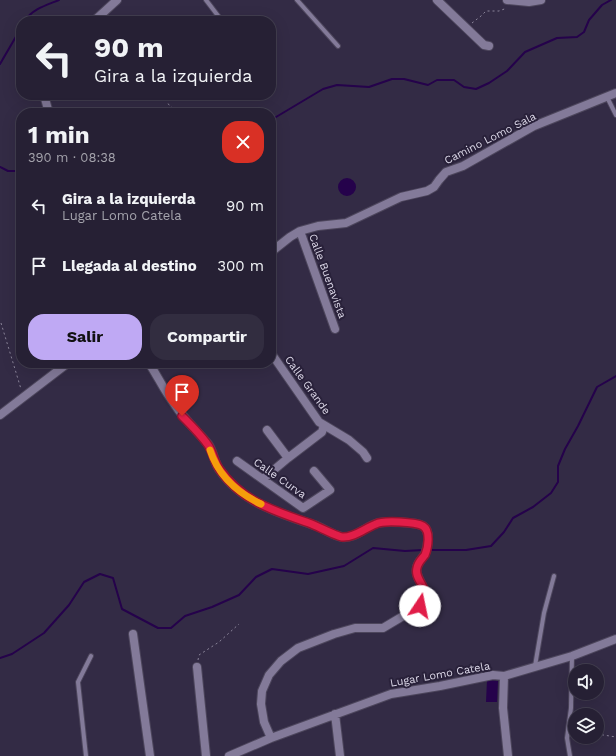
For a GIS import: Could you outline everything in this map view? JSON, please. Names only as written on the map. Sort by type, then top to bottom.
[{"type":"street","points":[[99,16],[117,0]]},
{"type":"street","points":[[437,0],[464,28],[484,45],[489,46]]},
{"type":"street","points":[[509,1],[529,2],[541,0]]},
{"type":"street","name":"Camino Lomo Sala","points":[[276,248],[300,231],[318,226],[346,223],[401,197],[434,188],[446,172],[463,166],[534,126],[616,92]]},
{"type":"street","name":"Calle Buenavista","points":[[300,231],[335,329]]},
{"type":"street","name":"Calle Grande","points":[[276,360],[320,422],[349,440],[363,452],[367,458]]},
{"type":"street","points":[[0,415],[62,368]]},
{"type":"street","points":[[153,368],[174,404],[209,446],[219,470],[245,496],[280,514],[317,526],[342,537],[354,535],[377,523],[390,522],[419,524],[427,530],[428,539],[426,550],[416,569],[425,593],[424,602],[420,606],[383,628],[355,628],[334,634],[298,648],[281,661],[269,675],[262,691],[261,704],[264,722],[271,738]]},
{"type":"street","points":[[263,479],[322,432],[324,425]]},
{"type":"street","points":[[267,430],[288,458]]},
{"type":"street","name":"Calle Curva","points":[[237,461],[304,508],[330,490],[314,471]]},
{"type":"street","points":[[133,634],[150,756]]},
{"type":"street","name":"Lugar Lomo Catela","points":[[229,756],[248,752],[271,738],[391,694],[493,675],[504,676],[572,656],[616,639]]},
{"type":"street","points":[[197,667],[206,756]]},
{"type":"street","name":"Lugar Lomo Catela","points":[[504,676],[504,732],[508,756]]},
{"type":"street","points":[[335,714],[340,756]]},
{"type":"lane","points":[[206,0],[218,16]]},
{"type":"lane","points":[[297,0],[338,46]]},
{"type":"lane","points":[[607,96],[616,115]]},
{"type":"lane","points":[[535,666],[544,613],[554,576]]},
{"type":"lane","points":[[86,756],[78,682],[91,656]]},
{"type":"lane","points":[[570,756],[567,738],[571,708],[572,656]]},
{"type":"path","points":[[464,28],[486,11],[507,9],[509,1]]},
{"type":"path","points":[[166,100],[172,108]]},
{"type":"path","points":[[1,323],[24,397]]},
{"type":"path","points":[[197,667],[199,654],[219,642],[239,624]]},
{"type":"path","points":[[604,735],[616,737]]},
{"type":"shaded area","points":[[347,178],[353,181],[356,187],[353,193],[347,196],[341,193],[338,187],[341,181]]},
{"type":"shaded area","points":[[487,680],[498,681],[497,702],[486,702]]},
{"type":"waterway","points":[[29,16],[36,10],[59,0]]},
{"type":"waterway","points":[[276,117],[323,89],[337,85],[369,87],[392,79],[404,79],[428,85],[437,80],[454,80],[464,87],[476,89],[489,83],[507,71],[525,52],[557,38],[577,37],[584,32],[589,20],[602,5],[611,0]]},
{"type":"waterway","points":[[0,64],[16,37]]},
{"type":"waterway","points":[[0,167],[8,171],[16,171]]},
{"type":"waterway","points":[[429,550],[466,550],[491,546],[504,532],[513,518],[533,507],[551,493],[558,482],[558,466],[565,449],[597,387],[616,376]]},
{"type":"waterway","points":[[0,658],[12,654],[44,633],[69,605],[84,582],[100,574],[113,578],[122,609],[158,628],[171,628],[185,616],[212,607],[239,595],[256,577],[272,569],[308,574],[344,566],[373,548],[405,551],[423,550]]},
{"type":"slow traffic","points":[[210,450],[219,470],[236,488],[245,496],[261,504]]},
{"type":"route","points":[[182,416],[209,446],[219,470],[236,488],[245,496],[280,514],[317,526],[342,537],[354,535],[377,523],[390,522],[419,524],[424,527],[427,530],[428,539],[426,550],[416,569],[425,593],[424,602],[420,606]]}]
